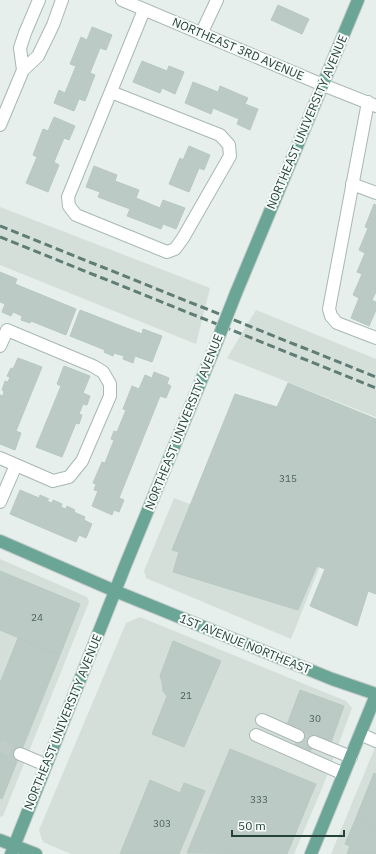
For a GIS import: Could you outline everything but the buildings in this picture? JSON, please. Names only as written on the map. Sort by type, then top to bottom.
[{"type":"main road","name":"NORTHEAST UNIVERSITY AVENUE","points":[[12,850],[236,293],[358,0]]},
{"type":"main road","name":"1ST AVENUE NORTHEAST","points":[[0,541],[115,591],[332,679],[376,695]]},
{"type":"main road","points":[[311,854],[376,695]]},
{"type":"main road","points":[[0,840],[12,850],[36,854]]},
{"type":"street","points":[[0,125],[22,70],[20,48],[38,0]]},
{"type":"street","points":[[22,70],[38,56],[53,26],[62,0]]},
{"type":"street","name":"NORTHEAST 3RD AVENUE","points":[[122,0],[323,85],[372,104]]},
{"type":"street","points":[[202,34],[217,0]]},
{"type":"street","points":[[111,92],[220,135],[229,145],[230,156],[183,238],[175,249],[167,252],[76,215],[69,206],[68,197],[144,10]]},
{"type":"street","points":[[372,104],[352,184],[329,308],[331,316],[337,323],[376,338]]},
{"type":"street","points":[[352,184],[376,193]]},
{"type":"street","points":[[0,346],[7,330],[93,366],[103,372],[110,384],[110,396],[82,461],[69,477],[53,481],[0,458]]},
{"type":"street","points":[[0,502],[16,465]]},
{"type":"street","points":[[297,740],[259,727],[348,766]]},
{"type":"street","points":[[360,734],[376,741]]},
{"type":"street","points":[[312,746],[348,766]]},
{"type":"street","points":[[20,754],[46,765]]},
{"type":"shaded area","points":[[0,207],[210,288],[196,344],[0,265]]},
{"type":"shaded area","points":[[256,310],[376,359],[376,417],[227,358]]},
{"type":"shaded area","points":[[174,498],[324,556],[291,639],[146,578],[144,571]]},
{"type":"shaded area","points":[[0,559],[87,597],[89,602],[3,816],[0,817]]},
{"type":"shaded area","points":[[140,617],[346,701],[352,708],[323,786],[294,854],[71,854],[43,842],[39,830],[126,623]]},
{"type":"shaded area","points":[[376,745],[376,854],[331,854]]},
{"type":"tunnel","points":[[298,736],[314,742]]},
{"type":"tunnel","points":[[295,744],[311,750]]},
{"type":"tunnel","points":[[0,745],[20,754]]},
{"type":"railway","points":[[0,226],[376,377]]},
{"type":"railway","points":[[0,237],[376,388]]}]
